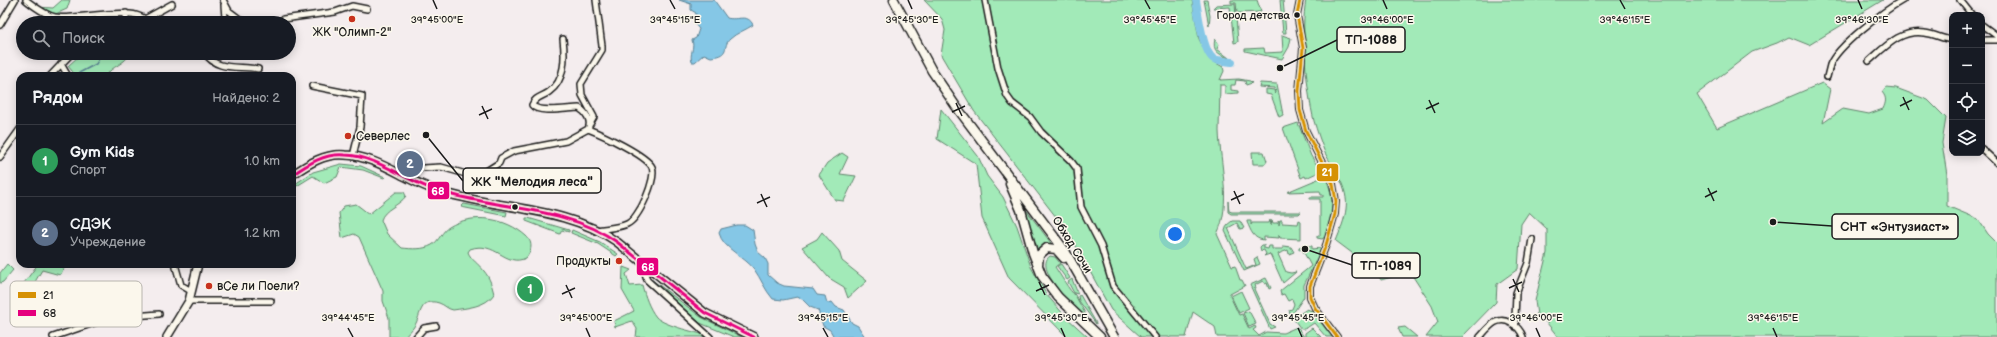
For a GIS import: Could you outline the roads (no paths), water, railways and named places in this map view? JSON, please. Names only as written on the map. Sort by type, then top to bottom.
[{"type":"highway","name":"Обход Сочи","points":[[894,0],[932,70],[955,105],[1060,245],[1114,337]]},
{"type":"highway","name":"Обход Сочи","points":[[1004,171],[1017,200],[1039,268],[1047,284],[1058,297],[1100,337]]},
{"type":"highway","points":[[1039,268],[1039,255],[1047,248],[1056,249],[1061,253],[1083,285]]},
{"type":"main road","points":[[296,173],[327,156],[344,154],[373,161],[402,176],[442,192],[531,211],[597,230],[617,242],[705,313],[754,337]]},
{"type":"main road","points":[[167,337],[189,301],[197,268]]},
{"type":"street","points":[[0,24],[15,0]]},
{"type":"street","points":[[26,0],[54,16]]},
{"type":"street","points":[[402,176],[406,169],[432,166],[466,174],[480,175],[499,163],[501,158],[509,153],[566,141],[589,126],[594,117],[581,90],[581,84],[602,50],[596,0]]},
{"type":"street","points":[[985,0],[999,73],[1007,96],[1012,103],[1030,117],[1041,132],[1074,166],[1078,175],[1081,206],[1101,246],[1113,286],[1155,337]]},
{"type":"street","points":[[1300,0],[1297,15],[1302,48],[1299,91],[1300,110],[1306,131],[1333,184],[1336,201],[1335,214],[1326,245],[1310,286],[1310,297],[1315,308],[1337,337]]},
{"type":"street","points":[[1827,77],[1830,64],[1838,52],[1892,6],[1903,0]]},
{"type":"street","points":[[1960,0],[1970,12]]},
{"type":"street","points":[[223,2],[226,16]]},
{"type":"street","points":[[223,2],[234,16]]},
{"type":"street","points":[[154,16],[172,4]]},
{"type":"street","points":[[296,17],[335,12],[352,6],[367,9]]},
{"type":"street","points":[[74,16],[126,13],[134,16]]},
{"type":"street","points":[[1985,26],[1997,36]]},
{"type":"street","points":[[1869,61],[1896,37],[1910,32],[1925,33],[1949,39]]},
{"type":"street","points":[[562,39],[565,61],[564,68],[550,91],[536,99],[532,105],[535,108],[548,109],[579,108],[585,113],[589,126],[644,159],[651,166],[653,174],[641,210],[634,220],[621,226],[597,230]]},
{"type":"street","points":[[1985,40],[1997,40]]},
{"type":"street","points":[[54,72],[65,60]]},
{"type":"street","points":[[211,60],[220,66],[258,69]]},
{"type":"street","points":[[61,64],[66,72]]},
{"type":"street","points":[[312,86],[362,96],[360,127],[354,156]]},
{"type":"street","points":[[0,157],[16,135]]},
{"type":"street","points":[[1985,152],[1997,164]]},
{"type":"street","points":[[1516,327],[1516,293],[1528,263],[1532,240]]},
{"type":"street","points":[[176,268],[181,285],[191,291]]},
{"type":"street","points":[[648,268],[644,273],[647,280],[710,337]]},
{"type":"street","points":[[189,301],[271,302]]},
{"type":"street","points":[[142,315],[159,314]]},
{"type":"street","points":[[1480,337],[1493,323],[1499,320],[1506,320],[1516,327],[1523,337]]},
{"type":"street","points":[[416,337],[424,328],[436,326]]},
{"type":"street","points":[[53,337],[82,327]]},
{"type":"water","points":[[679,0],[714,0],[727,18],[745,18],[751,21],[753,25],[730,39],[726,44],[724,52],[721,54],[711,57],[704,54],[695,62],[692,62],[692,40],[696,38],[699,29],[694,23],[696,13],[691,10],[691,4]]},
{"type":"water","points":[[737,225],[745,225],[753,230],[758,252],[765,258],[768,264],[768,275],[777,283],[784,286],[813,289],[817,295],[825,296],[827,303],[832,302],[836,307],[844,310],[852,323],[858,326],[865,337],[834,337],[830,330],[823,326],[818,310],[810,307],[802,299],[797,297],[783,300],[773,299],[750,264],[729,248],[721,239],[719,233],[721,229]]},
{"type":"waterway","points":[[1196,0],[1204,41],[1210,55],[1216,60],[1232,62]]},
{"type":"waterway","points":[[81,72],[96,64],[98,60]]},
{"type":"place","name":"Город детства","points":[[1297,15]]},
{"type":"place","name":"ЖК \"Олимп-2\"","points":[[352,19]]},
{"type":"place","name":"ТП-1088","points":[[1280,68]]},
{"type":"place","name":"ЖК \"Мелодия леса\"","points":[[426,135]]},
{"type":"place","name":"Северлес","points":[[348,136]]},
{"type":"place","name":"СДЭК","points":[[410,164]]},
{"type":"place","name":"СНТ «Энтузиаст»","points":[[1773,222]]},
{"type":"place","name":"ТП-1089","points":[[1305,249]]},
{"type":"place","name":"Продукты","points":[[619,261]]},
{"type":"place","name":"вСе ли Поели?","points":[[209,286]]},
{"type":"place","name":"Gym Kids","points":[[530,289]]}]
